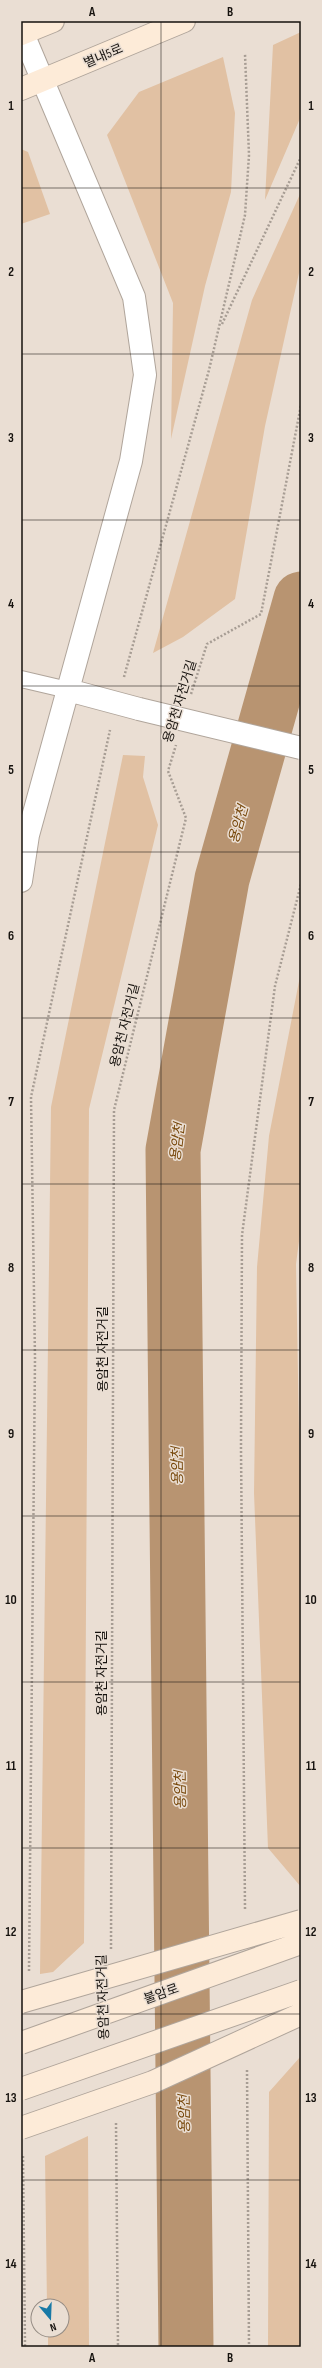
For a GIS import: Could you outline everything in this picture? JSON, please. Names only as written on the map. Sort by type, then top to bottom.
[{"type":"street","points":[[21,881],[28,835],[130,461],[145,375],[134,297],[22,32],[53,21]]},
{"type":"street","name":"별내5로","points":[[21,89],[184,21]]},
{"type":"street","points":[[68,690],[139,709],[301,748]]},
{"type":"street","points":[[21,2002],[301,1920]]},
{"type":"street","name":"불암로","points":[[21,2043],[301,1943]]},
{"type":"street","points":[[21,2089],[301,1991]]},
{"type":"street","points":[[22,2138],[153,2082],[301,2014]]},
{"type":"lane","points":[[21,679],[68,690]]},
{"type":"path","points":[[29,1977],[35,1359],[31,1097],[96,788],[116,703],[153,577],[219,330],[245,215],[249,155],[245,54]]},
{"type":"path","points":[[219,330],[301,157]]},
{"type":"path","name":"용암천 자전거길","points":[[191,696],[206,644],[261,614],[301,405]]},
{"type":"path","name":"용암천 자전거길","points":[[111,1954],[114,1110],[186,818],[168,771],[177,741]]},
{"type":"path","points":[[245,1911],[241,1448],[242,1235],[275,986],[301,884]]},
{"type":"path","points":[[247,2063],[249,2347]]},
{"type":"path","points":[[116,2120],[118,2347]]},
{"type":"path","points":[[22,2138],[26,2347]]},
{"type":"shaded area","points":[[301,32],[301,116],[265,200],[273,45]]},
{"type":"shaded area","points":[[223,57],[235,113],[231,192],[205,286],[171,439],[173,303],[107,135],[139,92]]},
{"type":"shaded area","points":[[21,149],[28,152],[50,214],[21,224]]},
{"type":"shaded area","points":[[301,192],[301,264],[265,426],[235,599],[183,637],[153,653],[252,300]]},
{"type":"shaded area","points":[[123,755],[145,756],[143,777],[158,825],[89,1109],[84,1943],[53,1972],[40,1974],[51,1107]]},
{"type":"shaded area","points":[[301,971],[301,1226],[296,1264],[301,1542],[301,1887],[268,1848],[254,1493],[257,1267],[269,1136]]},
{"type":"shaded area","points":[[301,2056],[301,2347],[268,2347],[269,2092]]},
{"type":"shaded area","points":[[88,2136],[89,2347],[48,2347],[48,2338],[70,2338],[70,2298],[47,2298],[45,2156]]},
{"type":"waterway","name":"용암천","points":[[186,2347],[173,1150],[222,879],[301,599]]}]
